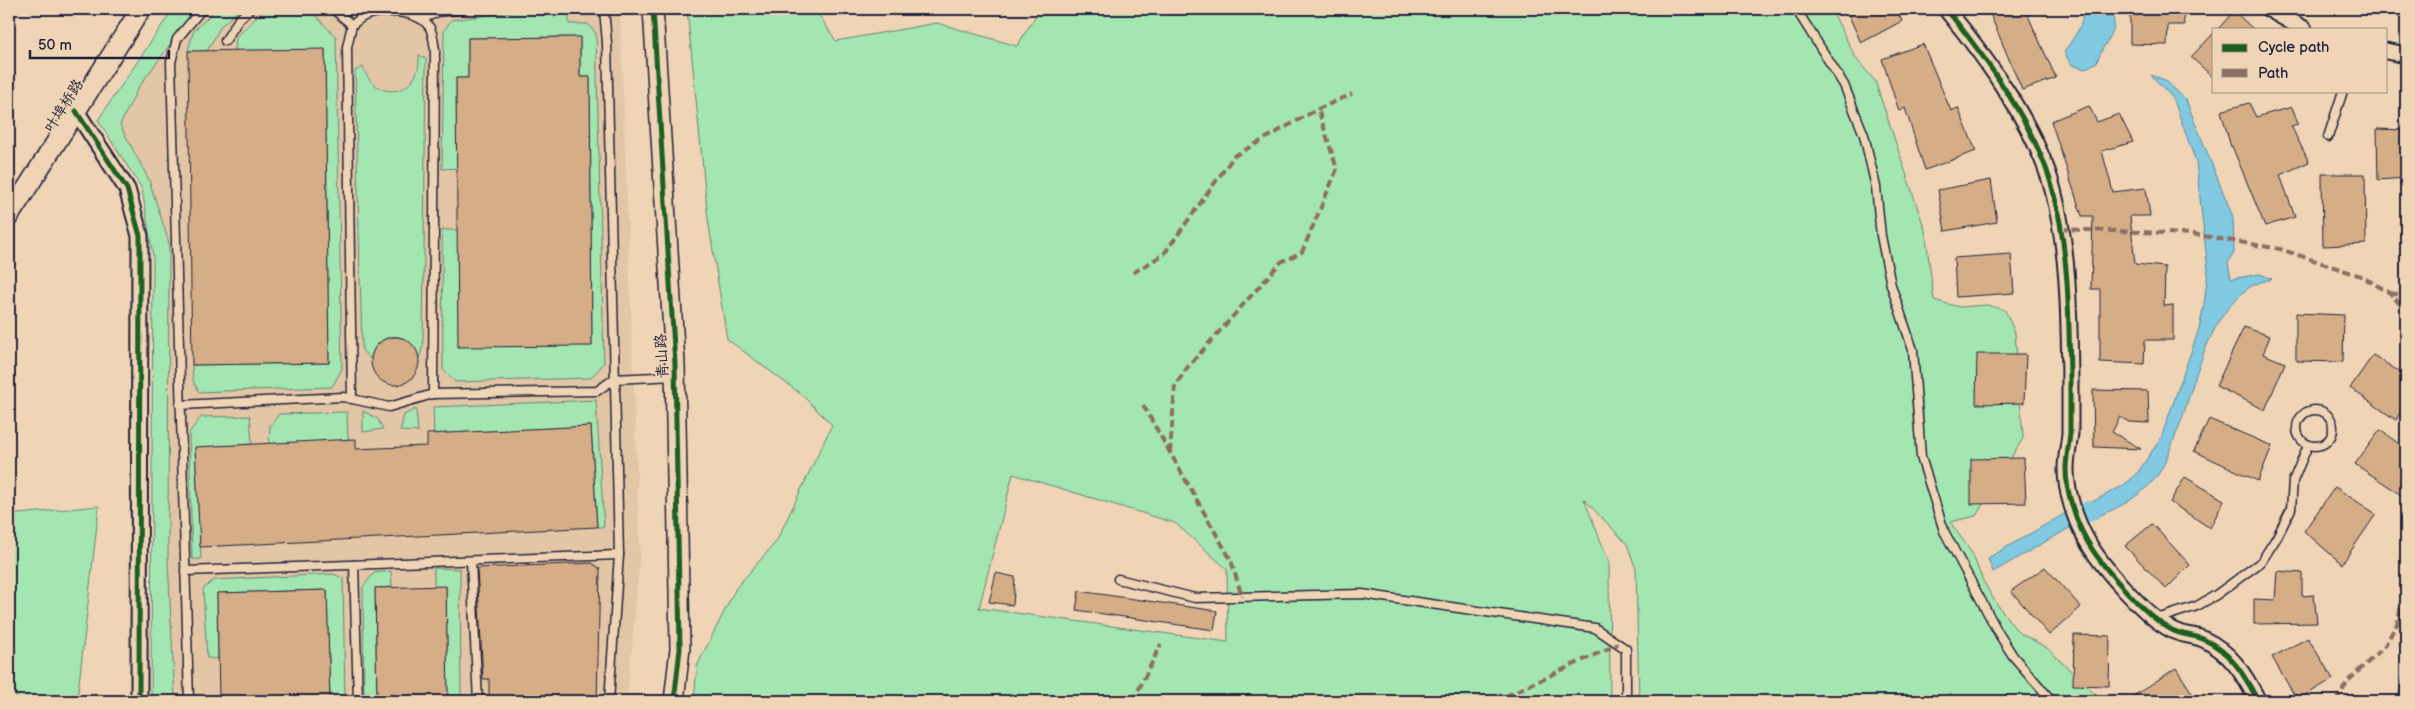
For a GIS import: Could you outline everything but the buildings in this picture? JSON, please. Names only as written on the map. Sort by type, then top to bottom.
[{"type":"street","name":"叶埠桥路","points":[[9,216],[140,9]]},
{"type":"street","name":"青山路","points":[[653,9],[676,376],[680,649],[674,701]]},
{"type":"street","points":[[1946,9],[1961,27],[2024,119],[2052,189],[2065,263],[2069,326],[2070,433],[2066,470],[2071,500],[2086,539],[2106,568],[2137,602],[2172,631],[2202,639],[2226,653],[2244,674],[2258,701]]},
{"type":"street","points":[[2269,9],[2302,28]]},
{"type":"street","points":[[2388,51],[2406,54]]},
{"type":"street","points":[[76,111],[128,189],[140,236],[139,701]]},
{"type":"lane","points":[[189,701],[171,62],[177,39],[202,9]]},
{"type":"lane","points":[[224,41],[239,19],[250,9]]},
{"type":"lane","points":[[333,9],[352,25]]},
{"type":"lane","points":[[422,19],[438,12],[463,9]]},
{"type":"lane","points":[[604,9],[608,43],[619,555],[609,701]]},
{"type":"lane","points":[[1796,9],[1844,85],[1864,135],[1876,187],[1881,236],[1891,285],[1913,350],[1921,456],[1944,531],[1999,634],[2013,656],[2052,701]]},
{"type":"lane","points":[[352,399],[347,47],[352,25],[365,16],[394,11],[422,19],[431,29],[435,50],[433,394]]},
{"type":"lane","points":[[2328,136],[2343,92]]},
{"type":"lane","points":[[180,405],[343,397],[389,407],[433,394],[597,391],[614,379],[676,376]]},
{"type":"lane","points":[[2312,410],[2324,412],[2332,422],[2332,434],[2325,443],[2314,446],[2308,445],[2303,442],[2297,432],[2298,420],[2306,412],[2312,410]]},
{"type":"lane","points":[[2157,618],[2197,606],[2261,562],[2278,537],[2291,509],[2293,481],[2308,445]]},
{"type":"lane","points":[[185,571],[619,555]]},
{"type":"lane","points":[[471,561],[478,701]]},
{"type":"lane","points":[[354,565],[358,701]]},
{"type":"lane","points":[[1118,578],[1195,598],[1362,594],[1594,628],[1626,649],[1626,701]]},
{"type":"shaded area","points":[[186,9],[620,9],[640,555],[627,701],[151,701],[153,256],[142,189],[111,143],[106,124]]},
{"type":"green space","points":[[173,9],[196,9],[138,88],[120,125],[149,180],[169,243],[168,560],[175,701],[151,701],[153,256],[142,189],[98,120]]},
{"type":"green space","points":[[216,9],[240,9],[221,26],[207,51],[188,51],[193,32]]},
{"type":"green space","points":[[265,9],[309,9],[336,37],[342,369],[332,387],[199,392],[193,381],[192,365],[329,363],[325,50],[235,51],[236,37]]},
{"type":"green space","points":[[535,9],[569,9],[569,24],[588,24],[596,33],[604,363],[591,378],[455,382],[443,370],[442,230],[458,230],[592,346],[590,77],[580,77],[580,37],[468,38],[468,78],[456,78],[457,168],[442,169],[444,31],[451,20]]},
{"type":"green space","points":[[687,9],[815,9],[836,41],[937,23],[1017,46],[1040,9],[1831,9],[1857,60],[1875,81],[1925,230],[1934,300],[1959,307],[1987,305],[2005,310],[2015,333],[2023,438],[1976,516],[1950,522],[1972,553],[1983,581],[1996,603],[2018,632],[2047,648],[2102,701],[1639,701],[1636,569],[1627,544],[1584,499],[1609,562],[1610,701],[694,701],[697,666],[736,588],[776,542],[832,425],[802,395],[727,339],[708,219]],"holes":[[[1013,474],[1175,523],[1227,569],[1228,642],[979,608]]]},
{"type":"green space","points":[[419,55],[426,59],[423,346],[419,358],[415,348],[409,342],[394,336],[380,342],[374,349],[370,359],[362,350],[355,71],[363,67],[369,79],[378,87],[387,90],[397,90],[406,86],[413,79],[418,69]]},
{"type":"green space","points":[[596,400],[604,527],[597,527],[591,426],[434,434],[433,407]]},
{"type":"green space","points":[[416,409],[418,432],[400,431],[404,415]]},
{"type":"green space","points":[[363,411],[378,419],[383,429],[363,432]]},
{"type":"green space","points":[[347,412],[348,440],[269,444],[270,426],[279,414]]},
{"type":"green space","points":[[250,416],[252,444],[195,448],[201,559],[192,559],[189,433],[201,417]]},
{"type":"green space","points":[[99,506],[77,701],[17,701],[9,653],[9,515]]},
{"type":"green space","points":[[434,568],[460,569],[461,701],[448,701],[446,587],[434,587]]},
{"type":"green space","points":[[391,571],[392,587],[375,588],[377,701],[364,701],[363,587],[374,573]]},
{"type":"green space","points":[[333,574],[343,578],[345,701],[330,701],[327,590],[217,593],[218,659],[207,658],[203,589],[214,580]]},
{"type":"water","points":[[2082,9],[2110,9],[2114,24],[2113,31],[2097,62],[2085,69],[2072,65],[2064,52],[2080,25],[2083,14]]},
{"type":"water","points":[[2151,75],[2165,80],[2186,100],[2233,217],[2234,253],[2228,263],[2231,279],[2260,274],[2272,279],[2250,287],[2234,301],[2221,318],[2202,358],[2181,422],[2166,459],[2154,480],[2130,500],[2093,518],[2088,504],[2124,485],[2136,475],[2161,438],[2199,329],[2204,305],[2208,270],[2196,162],[2173,98]]},
{"type":"water","points":[[2066,513],[2071,527],[1993,572],[1988,558]]},
{"type":"water","points":[[2406,665],[2406,701],[2397,701]]},
{"type":"waterway","points":[[2084,513],[2091,511]]},
{"type":"marked path","points":[[1133,273],[1164,254],[1234,156],[1318,109],[1352,94]]},
{"type":"marked path","points":[[1170,453],[1175,386],[1187,368],[1281,262],[1302,252],[1337,169],[1318,109]]},
{"type":"marked path","points":[[2060,229],[2192,234],[2280,249],[2361,276],[2390,293],[2406,311]]},
{"type":"marked path","points":[[2390,293],[2406,296]]},
{"type":"marked path","points":[[1143,405],[1231,560],[1242,597]]},
{"type":"marked path","points":[[2336,701],[2348,681],[2384,647],[2397,624],[2406,583]]},
{"type":"marked path","points":[[1133,701],[1161,644]]},
{"type":"marked path","points":[[1495,701],[1618,644]]},
{"type":"cycle path","points":[[653,9],[675,364],[680,649],[674,701]]},
{"type":"cycle path","points":[[1946,9],[1993,71],[2023,119],[2035,143],[2053,190],[2065,260],[2068,308],[2070,433],[2066,460],[2066,478],[2072,505],[2082,531],[2102,562],[2137,602],[2172,630],[2203,639],[2221,650],[2242,673],[2258,701]]},
{"type":"cycle path","points":[[76,111],[127,189],[140,236],[139,701]]}]
